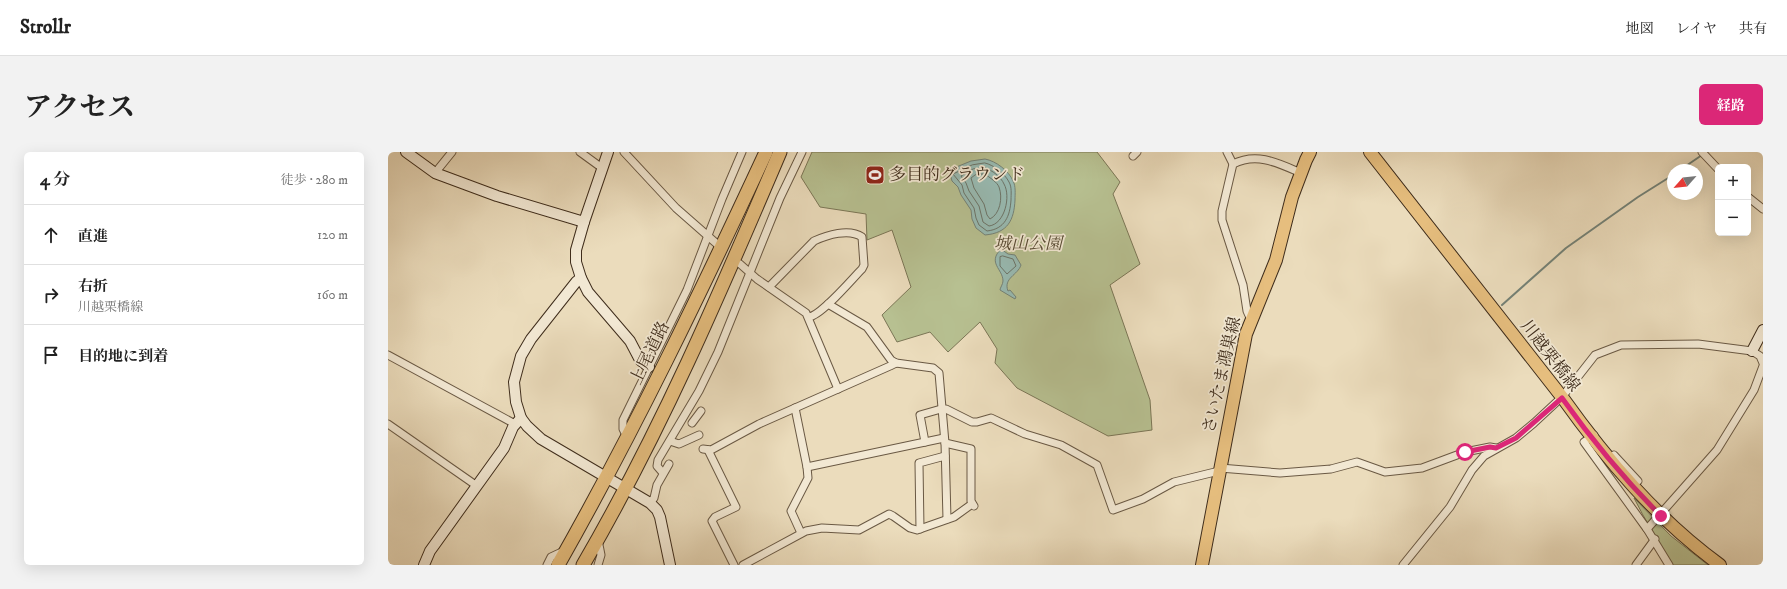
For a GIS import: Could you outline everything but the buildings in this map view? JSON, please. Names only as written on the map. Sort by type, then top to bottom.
[{"type":"highway","name":"上尾道路","points":[[558,565],[628,439],[766,152]]},
{"type":"highway","points":[[583,565],[598,540],[661,421],[706,324],[780,152]]},
{"type":"main road","name":"さいたま鴻巣線","points":[[1202,565],[1242,351],[1251,320],[1276,260],[1292,197],[1310,152]]},
{"type":"main road","name":"川越栗橋線","points":[[1370,152],[1562,398],[1590,437],[1644,498],[1676,530],[1720,565]]},
{"type":"street","points":[[406,152],[435,173],[496,196],[584,222]]},
{"type":"street","points":[[435,173],[452,152]]},
{"type":"street","points":[[580,152],[602,168]]},
{"type":"street","points":[[608,152],[584,222],[576,257],[581,278],[588,292],[630,341],[640,360],[649,367]]},
{"type":"street","points":[[624,152],[676,208],[717,244]]},
{"type":"street","points":[[628,439],[623,429],[623,420],[687,290],[742,152]]},
{"type":"street","points":[[664,473],[656,464],[699,391],[718,352],[780,198],[802,152]]},
{"type":"street","points":[[1227,152],[1233,164],[1222,212],[1222,220],[1242,285],[1247,311],[1251,320]]},
{"type":"street","points":[[1702,152],[1715,166]]},
{"type":"street","points":[[1233,164],[1248,157],[1259,158],[1270,160],[1301,173]]},
{"type":"street","points":[[1751,200],[1763,209]]},
{"type":"street","points":[[769,287],[814,242],[845,232],[858,234],[862,237],[864,265],[862,269],[828,304],[813,316],[809,317]]},
{"type":"street","points":[[740,264],[806,313],[809,317],[816,338],[838,389]]},
{"type":"street","points":[[424,565],[430,552],[504,448],[518,421],[514,382],[521,356],[531,339],[576,282],[581,278]]},
{"type":"street","points":[[828,304],[867,327],[887,357],[896,362],[933,368],[939,373],[945,456],[947,519]]},
{"type":"street","points":[[1752,351],[1763,330]]},
{"type":"street","points":[[1403,565],[1450,507],[1484,456],[1516,438],[1562,398],[1595,355],[1621,346],[1698,344],[1752,351],[1760,356],[1763,365],[1754,390],[1717,450],[1664,510]]},
{"type":"street","points":[[388,355],[527,426],[541,439],[650,503],[660,517],[670,565]]},
{"type":"street","points":[[734,565],[712,521],[715,517],[736,507],[706,450],[759,424],[896,362]]},
{"type":"street","points":[[795,408],[807,467],[806,482],[791,511],[801,533]]},
{"type":"street","points":[[925,442],[920,415],[946,409],[972,422],[991,418],[1025,434],[1061,445],[1097,465],[1113,510],[1143,499],[1174,482],[1220,470],[1280,473],[1331,469],[1357,462],[1385,472],[1422,468],[1465,452],[1490,447],[1496,448]]},
{"type":"street","points":[[692,423],[701,411]]},
{"type":"street","points":[[388,424],[477,486]]},
{"type":"street","points":[[670,441],[679,444],[699,434]]},
{"type":"street","points":[[1638,481],[1594,435],[1584,442],[1655,539],[1669,565]]},
{"type":"street","points":[[743,565],[801,533],[814,529],[859,530],[889,514],[915,530],[954,517],[973,505],[971,449],[944,441],[925,442],[807,467]]},
{"type":"street","points":[[920,528],[919,463],[945,456]]},
{"type":"street","points":[[650,503],[654,498],[657,485],[669,464]]},
{"type":"street","points":[[1647,529],[1656,519]]},
{"type":"street","points":[[1636,565],[1655,539]]},
{"type":"street","points":[[598,540],[601,553],[601,558],[598,565]]},
{"type":"street","points":[[547,565],[551,557],[558,552],[566,550]]},
{"type":"green space","name":"城山公園","points":[[812,152],[1097,152],[1120,182],[1113,194],[1140,264],[1110,285],[1150,400],[1152,430],[1108,436],[1017,388],[995,363],[997,349],[980,322],[948,352],[930,332],[897,342],[882,315],[911,287],[892,230],[867,240],[866,214],[820,207],[801,177]]},
{"type":"green space","points":[[1634,498],[1671,536],[1708,565],[1672,565]]},
{"type":"water","points":[[985,159],[998,164],[1005,170],[1014,183],[1015,193],[1013,214],[1008,224],[999,232],[985,235],[976,228],[972,219],[971,210],[961,195],[958,187],[952,181],[949,170],[971,161]]},
{"type":"water","points":[[1001,249],[1008,254],[1015,255],[1021,265],[1009,280],[1007,287],[1008,291],[1010,290],[1016,297],[1015,299],[1000,290],[1003,281],[995,262],[995,258]]},
{"type":"waterway","points":[[1689,164],[1702,155]]},
{"type":"waterway","points":[[1502,305],[1566,248],[1638,197],[1667,179]]},
{"type":"place","name":"多目的グラウンド","points":[[875,175]]},
{"type":"route","points":[[1465,452],[1490,447],[1496,448],[1516,438],[1562,398],[1590,437],[1661,516]]}]
